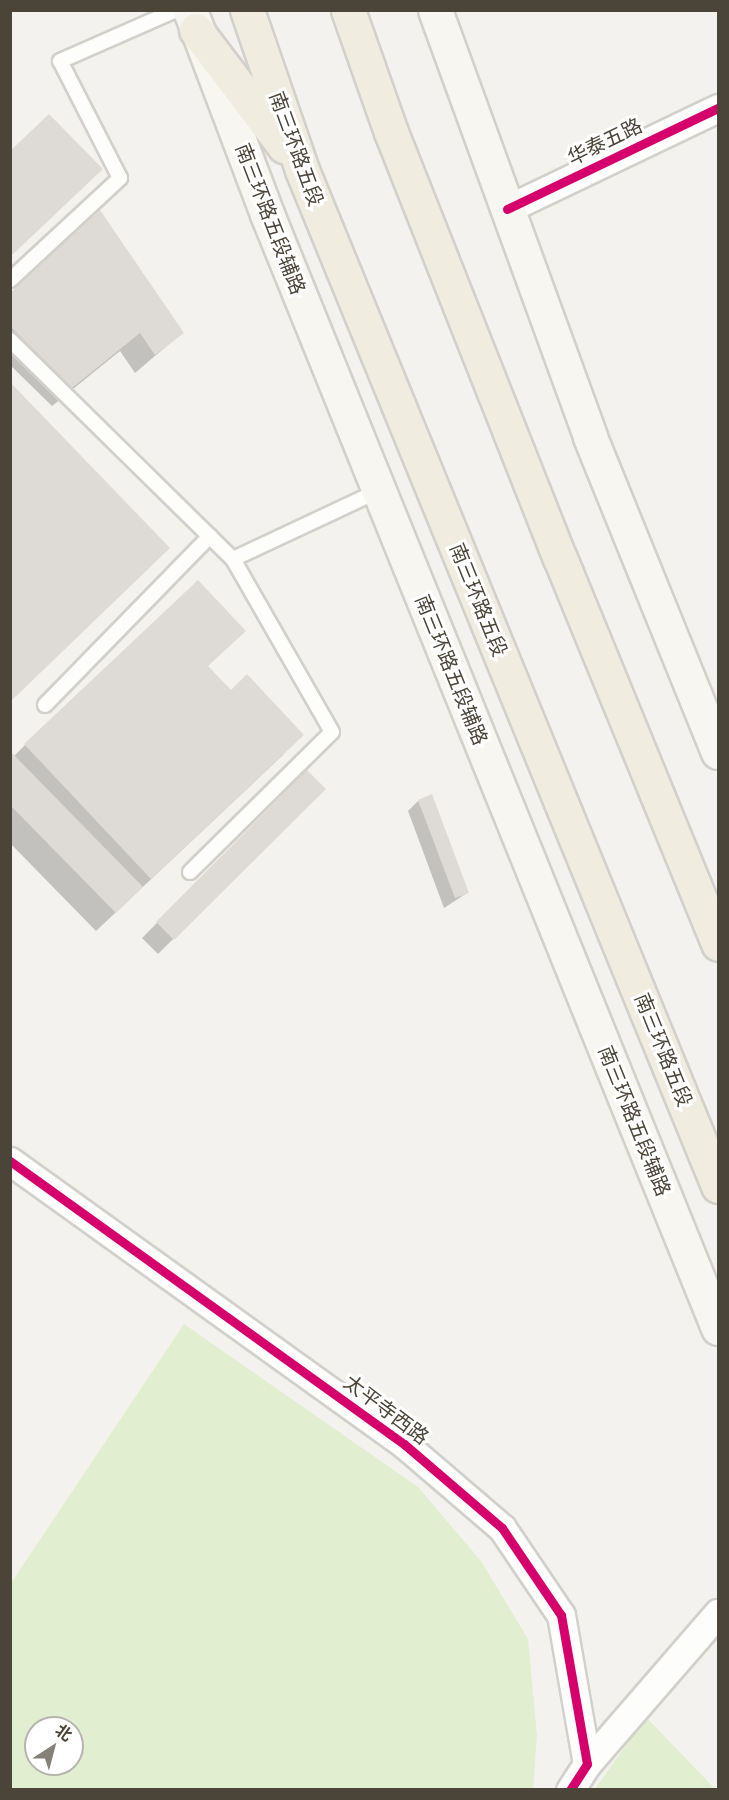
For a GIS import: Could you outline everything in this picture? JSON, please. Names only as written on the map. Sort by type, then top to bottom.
[{"type":"highway","name":"南三环路五段","points":[[247,10],[302,170],[718,1186]]},
{"type":"highway","points":[[348,10],[391,132],[529,482],[718,944]]},
{"type":"highway","points":[[187,17],[302,170]]},
{"type":"main road","points":[[435,10],[590,437],[718,752]]},
{"type":"main road","name":"南三环路五段辅路","points":[[187,17],[718,1328]]},
{"type":"street","name":"华泰五路","points":[[507,209],[718,108]]},
{"type":"street","name":"太平寺西路","points":[[10,1161],[404,1444],[502,1528],[561,1615],[587,1764]]},
{"type":"street","points":[[570,1790],[587,1764],[718,1613]]},
{"type":"lane","points":[[10,280],[120,178],[60,61],[187,17]]},
{"type":"lane","points":[[10,340],[233,559],[332,732],[190,872]]},
{"type":"lane","points":[[233,559],[378,491]]},
{"type":"lane","points":[[45,705],[210,536]]},
{"type":"green space","points":[[184,1324],[418,1487],[481,1561],[528,1639],[537,1736],[533,1789],[11,1789],[11,1583]]},
{"type":"green space","points":[[646,1717],[715,1789],[595,1789]]},
{"type":"building","points":[[49,114],[103,169],[10,257],[10,151]]},
{"type":"building","points":[[100,210],[184,333],[155,355],[140,333],[72,388],[10,326],[10,293]]},
{"type":"building","points":[[10,382],[170,548],[10,702]]},
{"type":"building","points":[[198,580],[246,631],[208,666],[231,690],[247,674],[304,735],[151,879],[24,744]]},
{"type":"building","points":[[10,751],[143,887],[116,913],[10,805]]},
{"type":"building","points":[[307,770],[326,789],[174,940],[156,922]]},
{"type":"building","points":[[432,794],[469,893],[455,898],[418,800]]},
{"type":"cycle path","points":[[507,209],[718,108]]},
{"type":"cycle path","points":[[10,1161],[404,1444],[502,1528],[561,1615],[587,1764],[570,1790]]}]
